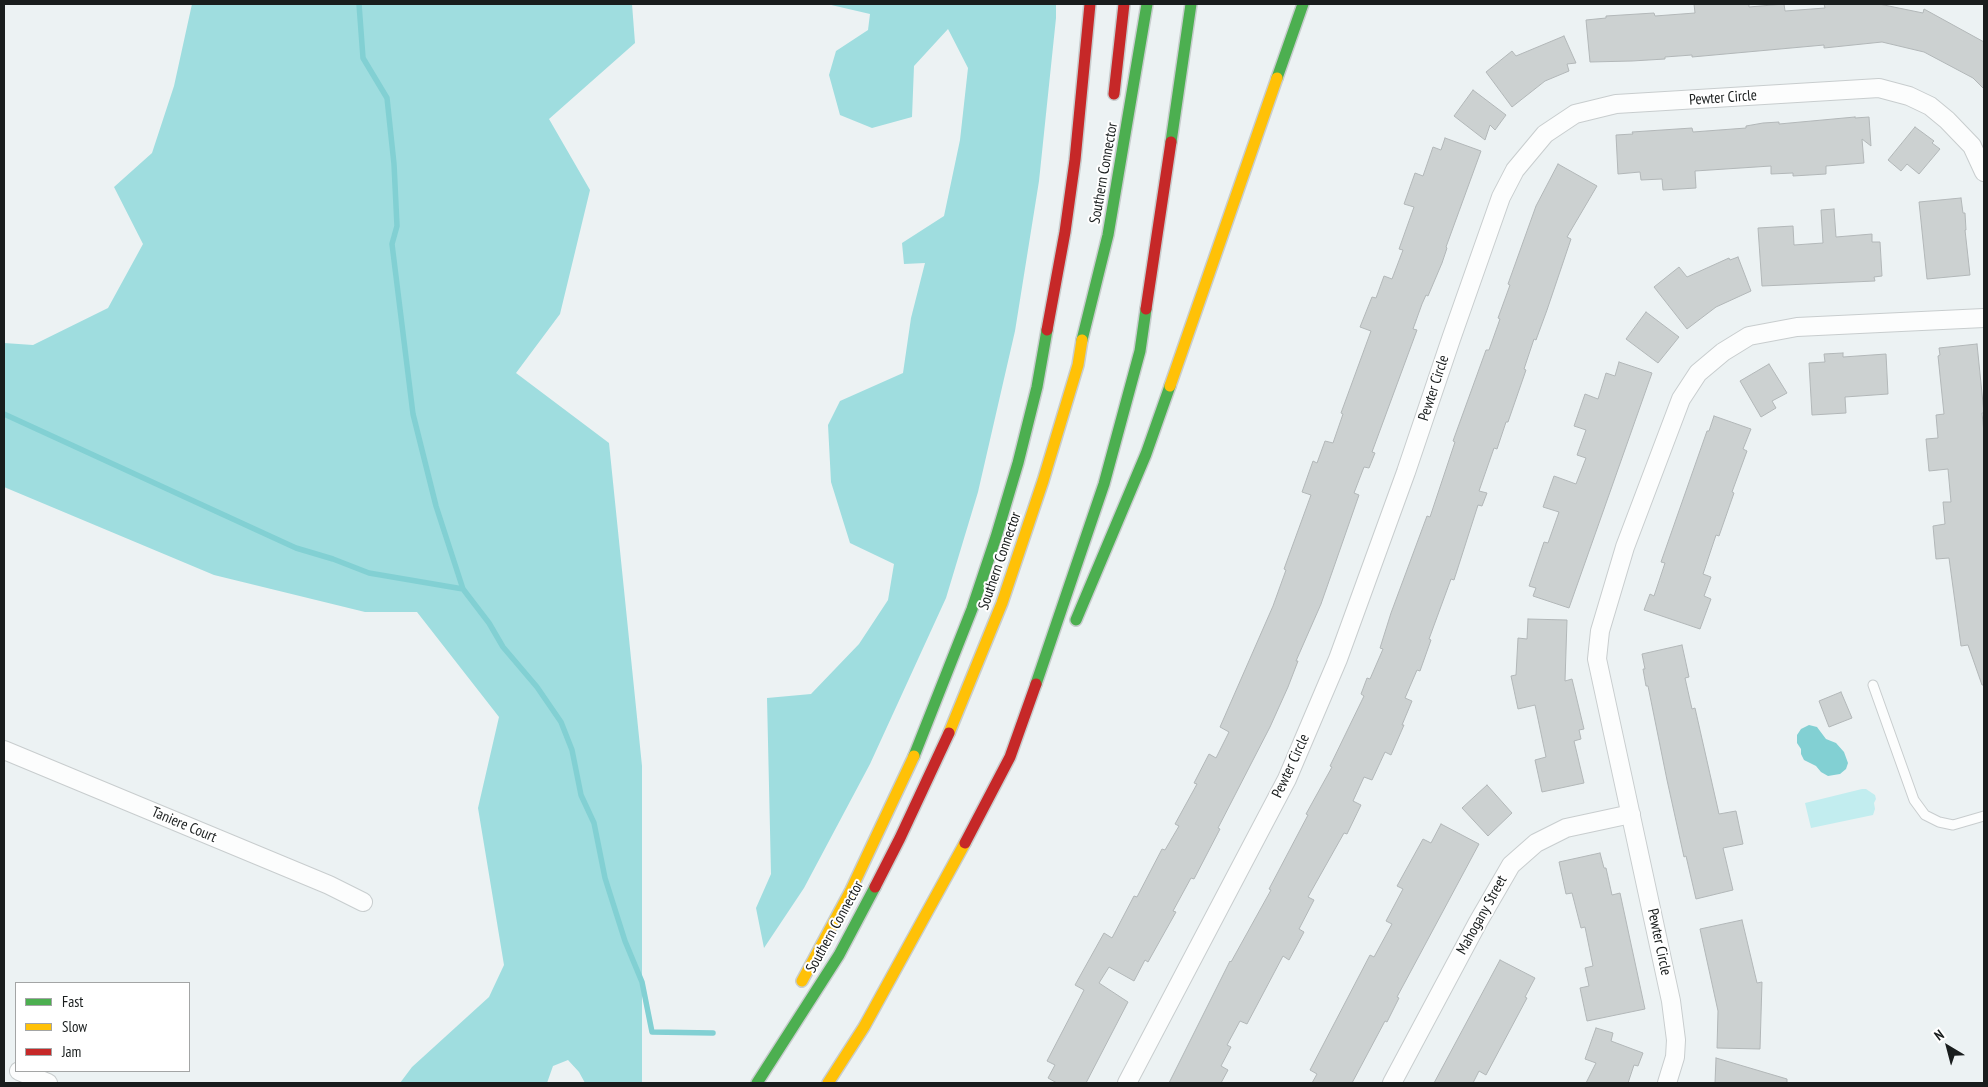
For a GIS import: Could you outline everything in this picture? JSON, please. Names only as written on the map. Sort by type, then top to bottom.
[{"type":"highway","points":[[795,992],[851,890],[916,751],[972,609],[996,537],[1037,387],[1065,232],[1075,160],[1090,4]]},
{"type":"highway","points":[[1112,110],[1124,4]]},
{"type":"highway","name":"Southern Connector","points":[[757,1083],[839,956],[900,838],[955,721],[1002,603],[1044,481],[1078,365],[1078,357],[1108,235],[1147,4]]},
{"type":"highway","points":[[1010,756],[1104,484],[1140,351],[1190,4]]},
{"type":"highway","points":[[1182,62],[1199,4]]},
{"type":"highway","points":[[1070,635],[1146,454],[1303,4]]},
{"type":"highway","points":[[1084,333],[1086,289],[1096,236]]},
{"type":"highway","points":[[828,1083],[869,1018],[940,890],[1050,680]]},
{"type":"street","name":"Pewter Circle","points":[[1126,1083],[1287,779],[1341,650],[1406,472],[1501,197],[1516,170],[1545,134],[1575,114],[1616,104],[1879,88],[1909,96],[1936,111],[1972,146],[1984,172]]},
{"type":"street","name":"Pewter Circle","points":[[1667,1083],[1675,1058],[1676,1040],[1671,1001],[1597,659],[1600,631],[1625,547],[1681,399],[1698,373],[1723,352],[1749,336],[1797,327],[1984,318]]},
{"type":"street","name":"Taniere Court","points":[[4,750],[311,878],[363,902]]},
{"type":"street","name":"Mahogany Street","points":[[1392,1083],[1510,865],[1536,843],[1566,828],[1631,814]]},
{"type":"street","points":[[22,1072],[48,1083]]},
{"type":"lane","points":[[1873,686],[1914,800],[1925,815],[1939,822],[1953,825],[1984,816]]},
{"type":"shaded area","points":[[192,4],[632,4],[635,43],[549,119],[590,190],[560,314],[516,373],[609,443],[642,766],[642,1083],[585,1083],[579,1072],[568,1060],[553,1066],[547,1083],[400,1083],[412,1067],[489,997],[504,965],[478,808],[499,717],[417,612],[365,612],[214,575],[4,487],[4,343],[33,345],[108,308],[143,244],[114,187],[152,153],[174,86]]},
{"type":"shaded area","points":[[827,4],[1056,4],[1056,18],[1039,181],[1015,331],[978,492],[946,598],[870,764],[804,888],[764,948],[756,908],[771,874],[767,698],[811,694],[859,644],[888,600],[894,564],[850,543],[831,482],[828,425],[840,401],[903,373],[911,318],[925,263],[904,264],[902,243],[944,216],[960,140],[968,68],[948,29],[914,66],[912,117],[872,128],[840,115],[829,75],[836,51],[868,30],[870,14]]},
{"type":"shaded area","points":[[1809,725],[1817,727],[1826,739],[1836,743],[1844,752],[1848,763],[1846,769],[1840,774],[1828,776],[1816,766],[1804,760],[1797,743],[1797,735],[1801,729]]},
{"type":"shaded area","points":[[1866,789],[1875,795],[1873,815],[1811,828],[1805,803]]},
{"type":"building","points":[[1694,4],[1749,4],[1749,7],[1784,4],[1785,11],[1825,8],[1824,4],[1879,4],[1923,13],[1924,9],[1984,42],[1984,89],[1973,78],[1924,52],[1882,42],[1824,48],[1824,45],[1692,57],[1692,55],[1665,57],[1665,59],[1590,62],[1586,20],[1606,18],[1606,16],[1654,13],[1655,16],[1695,13]]},
{"type":"building","points":[[1564,36],[1576,63],[1567,64],[1569,71],[1545,81],[1512,107],[1486,72],[1512,51],[1516,56]]},
{"type":"building","points":[[1473,90],[1506,115],[1495,130],[1490,125],[1485,140],[1454,116]]},
{"type":"building","points":[[1869,117],[1871,146],[1862,139],[1864,163],[1826,166],[1826,174],[1793,176],[1793,173],[1771,174],[1771,166],[1695,171],[1696,188],[1663,190],[1662,179],[1641,180],[1640,172],[1618,174],[1616,135],[1633,134],[1632,132],[1692,128],[1693,132],[1746,128],[1746,126],[1763,123],[1779,122],[1779,124]]},
{"type":"building","points":[[1915,127],[1934,141],[1932,143],[1940,149],[1919,174],[1907,164],[1901,171],[1888,160]]},
{"type":"building","points":[[1445,138],[1481,151],[1442,263],[1428,296],[1426,295],[1422,304],[1413,329],[1417,330],[1372,452],[1375,453],[1369,468],[1364,467],[1354,493],[1359,495],[1321,604],[1296,661],[1298,661],[1288,687],[1270,727],[1218,828],[1220,829],[1194,879],[1191,878],[1173,911],[1176,912],[1148,962],[1145,960],[1134,981],[1109,967],[1099,983],[1128,1002],[1086,1083],[1057,1083],[1048,1078],[1055,1065],[1047,1061],[1084,990],[1075,985],[1104,933],[1112,938],[1134,896],[1137,897],[1162,849],[1165,850],[1179,826],[1175,824],[1197,784],[1194,783],[1209,754],[1216,758],[1229,732],[1220,727],[1273,606],[1286,570],[1284,569],[1311,495],[1302,492],[1313,461],[1317,463],[1325,441],[1333,443],[1343,414],[1341,413],[1371,331],[1360,327],[1372,297],[1376,298],[1384,276],[1392,279],[1403,250],[1399,249],[1414,207],[1404,204],[1415,173],[1423,176],[1433,147],[1441,150]]},
{"type":"building","points":[[1558,164],[1597,186],[1567,237],[1571,239],[1547,310],[1536,340],[1534,339],[1524,369],[1526,370],[1508,422],[1506,422],[1497,449],[1494,448],[1479,491],[1487,493],[1482,506],[1478,505],[1454,580],[1451,579],[1429,639],[1431,640],[1420,671],[1417,670],[1405,698],[1412,701],[1402,725],[1404,725],[1391,755],[1385,752],[1372,780],[1364,777],[1353,801],[1361,805],[1347,834],[1344,833],[1308,897],[1314,900],[1299,929],[1304,932],[1289,960],[1283,956],[1247,1024],[1240,1021],[1227,1045],[1231,1047],[1221,1066],[1228,1070],[1221,1083],[1169,1083],[1230,961],[1271,890],[1269,889],[1308,815],[1306,814],[1332,767],[1330,766],[1364,696],[1361,694],[1367,678],[1370,679],[1383,649],[1380,648],[1391,613],[1427,516],[1430,517],[1455,442],[1453,441],[1486,350],[1489,350],[1500,319],[1498,318],[1510,285],[1508,284],[1536,206]]},
{"type":"building","points":[[1961,198],[1963,213],[1965,213],[1970,275],[1927,279],[1919,202]]},
{"type":"building","points":[[1834,209],[1836,237],[1872,234],[1872,242],[1880,242],[1882,276],[1874,277],[1875,281],[1762,286],[1758,228],[1793,226],[1794,245],[1823,243],[1821,210]]},
{"type":"building","points":[[1738,257],[1751,291],[1716,307],[1687,329],[1654,287],[1679,267],[1687,277],[1729,258],[1730,260]]},
{"type":"building","points":[[1646,312],[1679,337],[1658,363],[1626,339]]},
{"type":"building","points":[[1977,344],[1984,413],[1982,413],[1984,433],[1984,685],[1982,685],[1968,645],[1961,646],[1949,558],[1936,559],[1933,526],[1945,524],[1943,502],[1951,502],[1948,469],[1929,471],[1926,439],[1938,438],[1936,415],[1944,414],[1938,356],[1940,355],[1939,348]]},
{"type":"building","points":[[1843,353],[1843,357],[1886,354],[1888,394],[1845,397],[1846,413],[1812,415],[1809,363],[1825,362],[1824,354]]},
{"type":"building","points":[[1619,362],[1652,373],[1569,608],[1533,596],[1536,588],[1529,586],[1544,542],[1548,543],[1559,512],[1543,507],[1554,476],[1576,484],[1586,458],[1577,455],[1586,430],[1574,426],[1585,394],[1598,399],[1606,373],[1615,376]]},
{"type":"building","points":[[1769,364],[1787,393],[1772,401],[1776,408],[1761,417],[1740,381]]},
{"type":"building","points":[[1714,416],[1751,429],[1743,449],[1747,451],[1732,492],[1734,493],[1719,536],[1716,535],[1703,574],[1711,577],[1704,596],[1711,599],[1700,629],[1644,610],[1650,594],[1654,596],[1665,563],[1661,562]]},
{"type":"building","points":[[1528,619],[1567,620],[1565,681],[1572,679],[1584,729],[1579,730],[1581,739],[1574,741],[1584,783],[1542,792],[1535,760],[1546,757],[1535,705],[1518,709],[1511,676],[1516,675],[1518,638],[1527,639]]},
{"type":"building","points":[[1682,645],[1689,677],[1685,678],[1692,709],[1695,708],[1719,814],[1736,811],[1743,844],[1723,848],[1733,890],[1696,899],[1686,856],[1684,857],[1648,686],[1646,686],[1642,654]]},
{"type":"building","points":[[1841,692],[1852,718],[1829,727],[1819,701]]},
{"type":"building","points":[[1487,785],[1512,813],[1488,836],[1462,808]]},
{"type":"building","points":[[1441,824],[1479,844],[1397,997],[1399,998],[1387,1022],[1385,1021],[1352,1083],[1312,1083],[1317,1074],[1310,1070],[1370,955],[1374,957],[1392,924],[1386,921],[1403,889],[1397,886],[1423,839],[1431,843]]},
{"type":"building","points":[[1600,853],[1604,868],[1606,868],[1612,895],[1620,893],[1645,1009],[1587,1021],[1580,988],[1589,986],[1585,968],[1593,966],[1585,927],[1581,928],[1572,893],[1566,894],[1559,862]]},
{"type":"building","points":[[1742,920],[1757,983],[1762,982],[1760,1049],[1717,1048],[1718,1011],[1700,929]]},
{"type":"building","points":[[1500,960],[1535,978],[1525,997],[1527,998],[1486,1075],[1479,1071],[1473,1083],[1434,1083]]},
{"type":"building","points":[[1596,1028],[1613,1033],[1611,1041],[1643,1053],[1638,1066],[1634,1065],[1628,1083],[1586,1083],[1596,1063],[1585,1059]]},
{"type":"building","points":[[1716,1058],[1787,1079],[1787,1083],[1715,1083]]},
{"type":"waterway","points":[[359,4],[363,58],[387,98],[394,164],[397,226],[392,244],[413,414],[436,506],[463,589],[489,623],[503,647],[537,687],[561,722],[572,750],[581,795],[594,823],[605,878],[625,941],[642,982],[652,1032],[713,1033]]},
{"type":"waterway","points":[[4,414],[296,548],[333,559],[369,573],[463,589]]},
{"type":"traffic: fast","points":[[1082,340],[1108,235],[1147,4]]},
{"type":"traffic: fast","points":[[1171,142],[1191,4]]},
{"type":"traffic: fast","points":[[1277,78],[1303,4]]},
{"type":"traffic: fast","points":[[1036,684],[1104,484],[1140,351],[1146,309]]},
{"type":"traffic: fast","points":[[914,756],[972,609],[996,537],[1018,463],[1037,387],[1047,330]]},
{"type":"traffic: fast","points":[[1076,620],[1146,454],[1170,386]]},
{"type":"traffic: fast","points":[[757,1083],[839,955],[875,887]]},
{"type":"traffic: slow","points":[[1170,386],[1277,78]]},
{"type":"traffic: slow","points":[[949,733],[1002,603],[1043,481],[1078,365],[1082,340]]},
{"type":"traffic: slow","points":[[802,981],[851,890],[914,756]]},
{"type":"traffic: slow","points":[[828,1083],[864,1027],[965,843]]},
{"type":"traffic: jam","points":[[1047,330],[1065,232],[1075,160],[1090,4]]},
{"type":"traffic: jam","points":[[1114,94],[1124,4]]},
{"type":"traffic: jam","points":[[1146,309],[1171,142]]},
{"type":"traffic: jam","points":[[965,843],[1010,757],[1036,684]]},
{"type":"traffic: jam","points":[[875,887],[949,733]]}]
